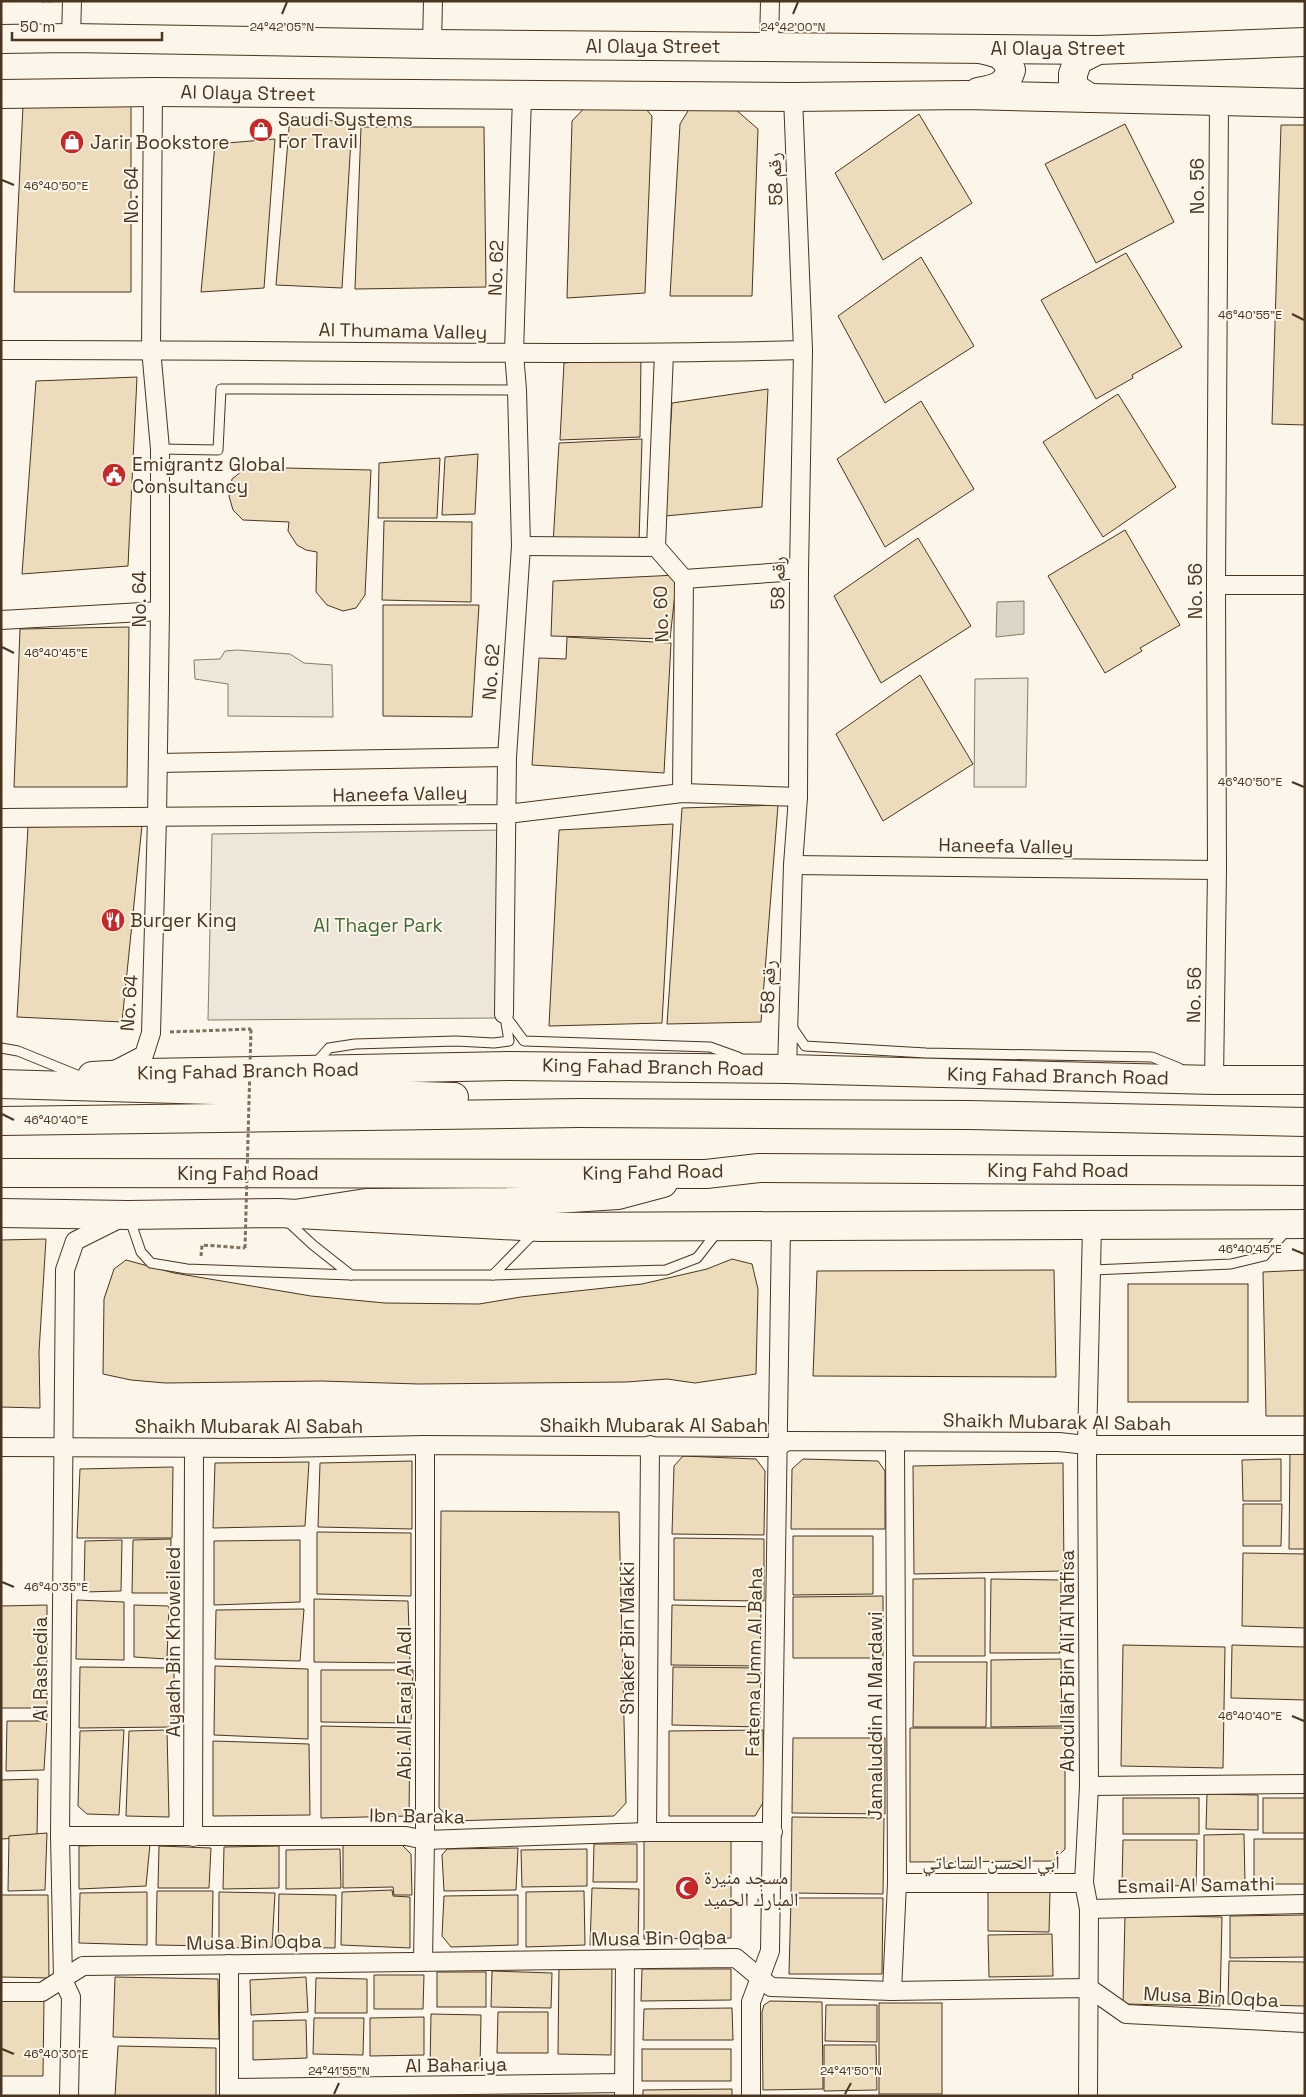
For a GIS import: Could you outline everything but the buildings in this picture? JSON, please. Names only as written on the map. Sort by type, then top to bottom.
[{"type":"main road","name":"Al Olaya Street","points":[[1,39],[71,38],[432,44],[1098,50],[1305,42]]},
{"type":"main road","points":[[966,95],[999,87],[1009,78],[1011,70],[1006,60],[999,53],[972,48]]},
{"type":"main road","points":[[1090,98],[1073,87],[1073,74],[1078,60],[1098,50]]},
{"type":"main road","name":"Al Olaya Street","points":[[1,94],[153,92],[793,97],[966,95],[1305,103]]},
{"type":"main road","name":"King Fahad Branch Road","points":[[1,1083],[146,1073],[509,1066],[752,1068],[1305,1080]]},
{"type":"main road","points":[[1,1083],[488,1098],[579,1113]]},
{"type":"main road","points":[[1,1121],[579,1113],[969,1115],[1305,1122]]},
{"type":"main road","name":"King Fahd Road","points":[[1,1173],[706,1174],[759,1168],[1305,1172]]},
{"type":"main road","points":[[287,1214],[366,1203],[508,1202],[618,1195],[678,1179],[706,1174]]},
{"type":"main road","points":[[1,1213],[128,1215],[287,1214],[540,1227],[1299,1224]]},
{"type":"street","points":[[71,38],[72,1]]},
{"type":"street","points":[[432,44],[433,1]]},
{"type":"street","points":[[769,47],[770,1]]},
{"type":"street","name":"No. 64","points":[[90,1076],[122,1068],[144,1055],[151,1033],[160,611],[160,450],[151,349],[153,92]]},
{"type":"street","name":"No. 62","points":[[504,1014],[506,758],[521,546],[517,390],[514,353],[522,96]]},
{"type":"street","name":"رقم 58","points":[[787,1069],[798,798],[799,571],[804,350],[793,97]]},
{"type":"street","name":"No. 56","points":[[1201,1079],[1217,870],[1216,585],[1219,102]]},
{"type":"street","name":"Al Thumama Valley","points":[[1,350],[151,349],[664,354],[804,350]]},
{"type":"street","points":[[521,546],[656,547],[664,354]]},
{"type":"street","name":"No. 60","points":[[656,547],[684,579],[682,792]]},
{"type":"street","points":[[684,579],[799,571]]},
{"type":"street","points":[[1216,585],[1305,585]]},
{"type":"street","points":[[1,620],[160,611]]},
{"type":"street","points":[[158,763],[506,758]]},
{"type":"street","name":"Haneefa Valley","points":[[1,818],[507,814],[682,792],[798,798]]},
{"type":"street","name":"Haneefa Valley","points":[[794,865],[1217,870]]},
{"type":"street","name":"Al Rashedia","points":[[69,2096],[71,1997],[62,1980],[60,1836],[65,1270],[75,1241],[128,1215]]},
{"type":"street","name":"Fatema Umm Al Baha","points":[[752,2096],[751,2002],[770,1951],[781,1226]]},
{"type":"street","name":"Abdullah Bin Ali Al Nafisa","points":[[1088,2096],[1089,1909],[1084,1883],[1089,1786],[1087,1445],[1093,1270],[1092,1226]]},
{"type":"street","name":"Shaikh Mubarak Al Sabah","points":[[1,1447],[194,1448],[425,1445],[778,1447],[787,1441],[1059,1442],[1087,1445],[1305,1445]]},
{"type":"street","name":"Jamaluddin Al Mardawi","points":[[892,1991],[897,1883],[895,1442]]},
{"type":"street","name":"Abi Al Faraj Al Adl","points":[[423,1961],[425,1840],[425,1445]]},
{"type":"street","name":"Shaker Bin Makki","points":[[647,1832],[650,1445]]},
{"type":"street","name":"Ayadh Bin Khoweiled","points":[[193,1837],[194,1448]]},
{"type":"street","points":[[1089,1786],[1305,1784]]},
{"type":"street","name":"Ibn Baraka","points":[[60,1836],[406,1836],[425,1840],[647,1832],[773,1832]]},
{"type":"street","name":"أبي الحسن الساعاتي","points":[[897,1883],[1084,1883]]},
{"type":"street","name":"Esmail Al Samathi","points":[[1089,1909],[1305,1904]]},
{"type":"street","name":"Musa Bin Oqba","points":[[1,1992],[42,1992],[84,1966],[736,1958],[771,1987],[892,1991],[1089,1988],[1126,2014],[1305,2023]]},
{"type":"street","points":[[624,2090],[625,1960]]},
{"type":"street","points":[[228,1964],[229,2092]]},
{"type":"street","name":"Al Bahariya","points":[[229,2092],[624,2090]]},
{"type":"lane","points":[[160,450],[218,450],[221,389],[517,390]]},
{"type":"lane","points":[[504,1014],[524,1041],[710,1047],[738,1057],[752,1068]]},
{"type":"lane","name":"No. 62","points":[[310,1070],[329,1048],[356,1044],[456,1041],[494,1043],[510,1041],[504,1014]]},
{"type":"lane","points":[[788,1022],[805,1046],[926,1053],[1152,1057],[1201,1079]]},
{"type":"lane","points":[[1,1048],[18,1051],[90,1076]]},
{"type":"lane","points":[[287,1214],[312,1246],[351,1275]]},
{"type":"lane","points":[[128,1215],[141,1252],[150,1263],[200,1270],[351,1275],[493,1275],[666,1270],[697,1258],[722,1226]]},
{"type":"lane","points":[[1093,1270],[1230,1264],[1264,1256],[1299,1224]]},
{"type":"lane","points":[[493,1275],[540,1227]]},
{"type":"path","points":[[151,1033],[251,1029],[245,1248],[202,1245],[200,1270]]},
{"type":"green space","points":[[237,650],[290,654],[304,663],[332,665],[333,717],[228,716],[228,684],[195,679],[194,660],[220,659],[225,651]]},
{"type":"green space","points":[[1028,678],[1026,787],[974,787],[975,679]]},
{"type":"green space","name":"Al Thager Park","points":[[505,830],[499,1018],[208,1020],[212,834]]},
{"type":"shaded area","points":[[1024,601],[1024,634],[996,637],[997,602]]},
{"type":"place","name":"Saudi Systems For Travil","points":[[261,130]]},
{"type":"place","name":"Jarir Bookstore","points":[[72,142]]},
{"type":"place","name":"Emigrantz Global Consultancy","points":[[114,475]]},
{"type":"place","name":"Burger King","points":[[113,920]]},
{"type":"place","name":"مسجد منيرة المبارك الحميد","points":[[687,1888]]}]
